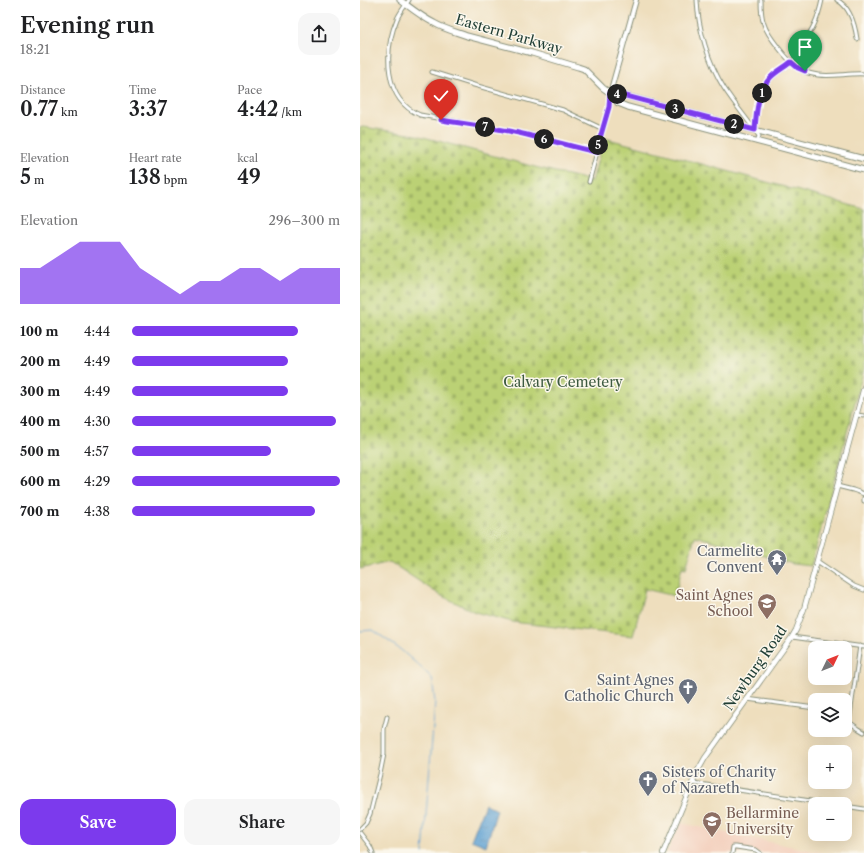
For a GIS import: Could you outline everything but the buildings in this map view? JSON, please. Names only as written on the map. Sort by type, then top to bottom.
[{"type":"main road","name":"Eastern Parkway","points":[[400,0],[407,2],[432,22],[453,31],[578,67],[584,70],[610,93],[618,103],[628,107],[864,170]]},
{"type":"main road","name":"Eastern Parkway","points":[[610,93],[864,159]]},
{"type":"main road","name":"Newburg Road","points":[[663,853],[700,766],[792,637],[800,620],[864,387]]},
{"type":"street","points":[[589,182],[609,107],[610,93],[636,0]]},
{"type":"street","points":[[697,0],[701,28],[713,67],[724,87],[759,136],[757,142]]},
{"type":"street","points":[[762,0],[762,18],[764,26],[773,42],[791,62],[800,69],[819,75],[864,74]]},
{"type":"street","points":[[755,130],[756,116],[761,94],[767,83],[777,72],[794,59],[813,29],[822,0]]},
{"type":"street","points":[[837,0],[846,7],[856,30],[857,39]]},
{"type":"street","points":[[407,2],[401,11],[395,26],[391,40],[389,57],[391,79],[394,89],[403,104],[409,110],[420,115],[516,132],[596,152]]},
{"type":"street","points":[[432,72],[563,110],[603,129]]},
{"type":"street","points":[[857,415],[864,416]]},
{"type":"street","points":[[837,486],[864,494]]},
{"type":"street","points":[[817,561],[854,586],[864,590]]},
{"type":"street","points":[[792,637],[864,647]]},
{"type":"street","points":[[852,701],[860,646]]},
{"type":"street","points":[[747,699],[808,707]]},
{"type":"street","points":[[360,829],[366,823],[370,814],[380,774],[384,754],[384,729],[387,717]]},
{"type":"street","points":[[852,724],[864,732]]},
{"type":"street","points":[[693,783],[808,801]]},
{"type":"street","points":[[852,807],[864,809]]},
{"type":"street","points":[[360,833],[370,846],[373,853]]},
{"type":"street","points":[[732,853],[733,847],[756,850],[760,853]]},
{"type":"shaded area","name":"Bellarmine University","points":[[680,823],[823,853],[667,853]]},
{"type":"green space","name":"Calvary Cemetery","points":[[363,127],[416,135],[592,181],[604,138],[864,209],[864,369],[811,566],[793,564],[695,536],[686,568],[682,567],[675,596],[645,589],[633,636],[513,622],[475,612],[440,595],[390,562],[360,569],[360,128]]},
{"type":"water","points":[[485,804],[497,810],[486,846],[471,840]]},
{"type":"waterway","points":[[360,631],[373,630],[401,650],[432,678],[435,702],[423,853]]},
{"type":"place","name":"Carmelite Convent","points":[[777,576]]},
{"type":"place","name":"Saint Agnes School","points":[[767,620]]},
{"type":"place","name":"Saint Agnes Catholic Church","points":[[688,705]]},
{"type":"place","name":"Sisters of Charity of Nazareth","points":[[648,797]]},
{"type":"place","name":"Bellarmine University","points":[[712,838]]},
{"type":"route","points":[[441,120],[530,135],[596,152],[609,107],[610,93],[620,94],[755,130],[759,102],[762,92],[769,80],[791,62],[798,68],[805,71]]}]
